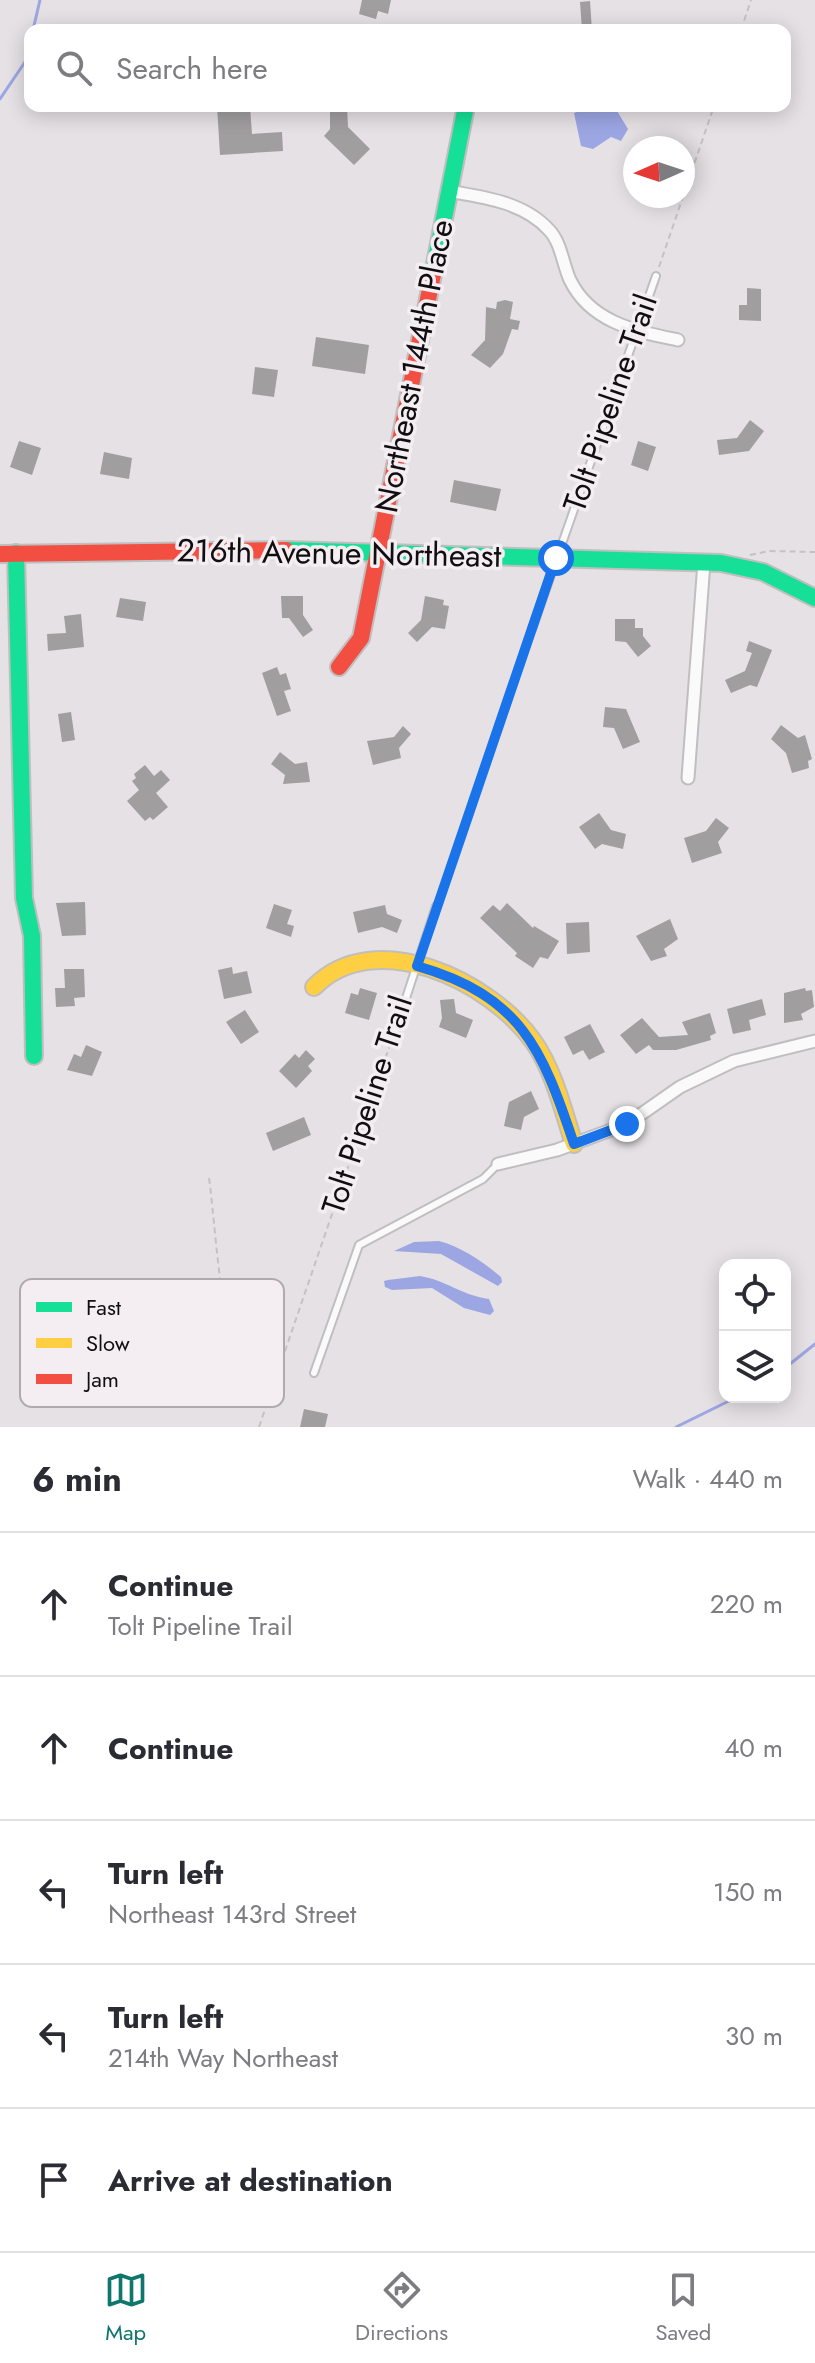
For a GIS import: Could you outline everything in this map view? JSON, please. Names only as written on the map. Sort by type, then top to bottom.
[{"type":"street","name":"Northeast 144th Place","points":[[339,667],[361,638],[465,112]]},
{"type":"street","points":[[448,191],[491,199],[526,211],[551,231],[570,282],[587,305],[610,322],[678,340]]},
{"type":"street","name":"216th Avenue Northeast","points":[[8,554],[188,549],[704,562],[736,565],[787,581],[815,598]]},
{"type":"street","points":[[8,554],[24,898],[32,936],[34,1056]]},
{"type":"street","points":[[688,778],[704,562]]},
{"type":"street","points":[[314,987],[335,968],[354,962],[417,966],[449,975],[495,1001],[531,1039],[550,1073],[574,1144]]},
{"type":"street","points":[[498,1164],[574,1144],[627,1124],[706,1072],[748,1056],[815,1041]]},
{"type":"lane","points":[[532,629],[656,276]]},
{"type":"lane","points":[[394,1035],[436,906]]},
{"type":"lane","points":[[314,1373],[359,1245],[483,1179],[498,1164]]},
{"type":"path","points":[[743,24],[751,0]]},
{"type":"path","name":"Tolt Pipeline Trail","points":[[656,276],[712,112]]},
{"type":"path","points":[[736,565],[747,556],[769,551],[815,552]]},
{"type":"path","points":[[436,906],[532,629]]},
{"type":"path","name":"Tolt Pipeline Trail","points":[[284,1353],[394,1035]]},
{"type":"path","points":[[209,1178],[223,1279]]},
{"type":"path","name":"Tolt Pipeline Trail","points":[[259,1427],[266,1407]]},
{"type":"water","points":[[618,112],[628,129],[621,141],[611,137],[593,149],[581,146],[574,113]]},
{"type":"water","points":[[439,1241],[480,1261],[501,1277],[502,1282],[498,1286],[441,1254],[394,1251],[414,1242]]},
{"type":"water","points":[[420,1276],[489,1299],[494,1311],[490,1315],[464,1308],[432,1288],[392,1290],[385,1287],[384,1281]]},
{"type":"building","points":[[362,0],[391,0],[388,14],[378,11],[376,19],[359,14]]},
{"type":"building","points":[[590,1],[592,24],[582,24],[580,2]]},
{"type":"building","points":[[217,112],[250,112],[252,134],[282,132],[283,151],[220,155]]},
{"type":"building","points":[[330,112],[347,112],[348,127],[370,149],[354,165],[324,136],[330,129]]},
{"type":"building","points":[[747,288],[761,289],[761,321],[739,320],[739,305],[747,305]]},
{"type":"building","points":[[497,302],[513,302],[510,319],[520,321],[518,330],[512,329],[503,354],[490,368],[471,355],[485,340],[486,307],[496,309]]},
{"type":"building","points":[[316,337],[369,345],[365,374],[312,366]]},
{"type":"building","points":[[255,367],[278,370],[274,397],[252,394]]},
{"type":"building","points":[[750,420],[764,431],[749,451],[719,455],[717,440],[737,438]]},
{"type":"building","points":[[19,441],[41,448],[32,475],[10,467]]},
{"type":"building","points":[[638,441],[656,447],[648,471],[631,465]]},
{"type":"building","points":[[104,452],[132,458],[129,479],[100,474]]},
{"type":"building","points":[[454,480],[501,489],[496,511],[450,502]]},
{"type":"building","points":[[281,596],[303,596],[303,615],[313,630],[303,637],[289,618],[282,618]]},
{"type":"building","points":[[425,596],[444,600],[443,605],[449,606],[445,629],[432,627],[417,642],[408,633],[421,620]]},
{"type":"building","points":[[120,598],[146,602],[143,621],[116,617]]},
{"type":"building","points":[[81,614],[84,647],[48,651],[47,634],[66,633],[64,616]]},
{"type":"building","points":[[615,619],[635,619],[635,628],[643,628],[643,636],[651,646],[638,657],[626,642],[615,641]]},
{"type":"building","points":[[749,641],[772,650],[757,687],[750,685],[731,693],[725,680],[745,671],[752,653],[746,651]]},
{"type":"building","points":[[277,667],[280,675],[286,673],[291,689],[284,691],[291,711],[277,716],[262,673]]},
{"type":"building","points":[[605,707],[626,709],[640,742],[623,749],[614,728],[603,727]]},
{"type":"building","points":[[71,712],[75,740],[62,742],[58,714]]},
{"type":"building","points":[[781,725],[798,738],[805,735],[812,759],[808,761],[809,768],[792,773],[786,753],[771,739]]},
{"type":"building","points":[[403,726],[411,734],[399,748],[401,758],[373,765],[367,741],[394,737]]},
{"type":"building","points":[[280,752],[295,764],[307,762],[310,782],[283,784],[285,775],[271,764]]},
{"type":"building","points":[[145,765],[154,776],[161,770],[170,780],[156,793],[168,807],[153,820],[150,817],[145,821],[127,801],[139,790],[132,781],[136,778],[134,774]]},
{"type":"building","points":[[599,813],[611,830],[626,834],[623,849],[602,844],[595,849],[579,827]]},
{"type":"building","points":[[716,818],[729,828],[718,842],[722,853],[692,863],[684,838],[706,831]]},
{"type":"building","points":[[85,902],[86,935],[62,936],[56,903]]},
{"type":"building","points":[[507,903],[533,928],[559,941],[548,959],[540,957],[533,968],[515,956],[517,953],[480,918],[493,905],[500,911]]},
{"type":"building","points":[[274,904],[292,910],[287,924],[294,926],[291,937],[266,928]]},
{"type":"building","points":[[385,905],[387,914],[402,920],[397,933],[382,927],[358,933],[353,912]]},
{"type":"building","points":[[670,919],[678,939],[664,949],[667,956],[651,961],[636,936]]},
{"type":"building","points":[[589,922],[590,952],[567,954],[566,923]]},
{"type":"building","points":[[232,967],[233,974],[247,971],[252,993],[224,999],[218,970]]},
{"type":"building","points":[[64,969],[84,969],[85,997],[74,998],[75,1006],[56,1007],[55,988],[65,988]]},
{"type":"building","points":[[360,988],[377,993],[369,1020],[345,1013],[351,993],[358,995]]},
{"type":"building","points":[[805,988],[806,991],[812,990],[814,1007],[801,1014],[803,1020],[784,1023],[784,993]]},
{"type":"building","points":[[454,999],[456,1013],[473,1020],[466,1038],[439,1027],[442,1018],[440,1000]]},
{"type":"building","points":[[762,999],[766,1015],[749,1020],[751,1030],[733,1034],[727,1009]]},
{"type":"building","points":[[245,1010],[259,1032],[241,1044],[226,1022]]},
{"type":"building","points":[[710,1013],[716,1033],[710,1036],[711,1040],[676,1050],[653,1050],[649,1045],[636,1054],[620,1035],[642,1018],[659,1037],[688,1035],[682,1022]]},
{"type":"building","points":[[590,1024],[605,1052],[589,1060],[583,1050],[573,1055],[564,1037]]},
{"type":"building","points":[[86,1045],[102,1052],[92,1076],[67,1070],[74,1054],[81,1057]]},
{"type":"building","points":[[306,1050],[315,1059],[308,1066],[312,1071],[296,1088],[279,1071],[295,1054],[299,1058]]},
{"type":"building","points":[[531,1091],[539,1109],[524,1117],[521,1130],[504,1126],[509,1102]]},
{"type":"building","points":[[304,1117],[311,1135],[273,1151],[266,1133]]},
{"type":"building","points":[[304,1409],[328,1414],[325,1427],[300,1427]]},
{"type":"waterway","points":[[34,24],[40,0]]},
{"type":"waterway","points":[[0,99],[24,63]]},
{"type":"waterway","points":[[791,1363],[815,1344]]},
{"type":"waterway","points":[[676,1427],[725,1403]]},
{"type":"traffic: fast","points":[[433,274],[465,112]]},
{"type":"traffic: fast","points":[[286,550],[721,563],[763,572],[815,598]]},
{"type":"traffic: fast","points":[[16,553],[24,898],[32,936],[34,1056]]},
{"type":"traffic: slow","points":[[314,987],[339,969],[368,961],[399,961],[430,968],[461,981],[514,1019],[533,1041],[552,1078],[574,1144]]},
{"type":"traffic: jam","points":[[339,667],[361,638],[433,274]]},
{"type":"traffic: jam","points":[[0,554],[286,550]]},
{"type":"route","points":[[556,558],[537,605],[532,629],[417,966],[449,975],[495,1001],[531,1039],[550,1073],[574,1144],[627,1124]]}]
